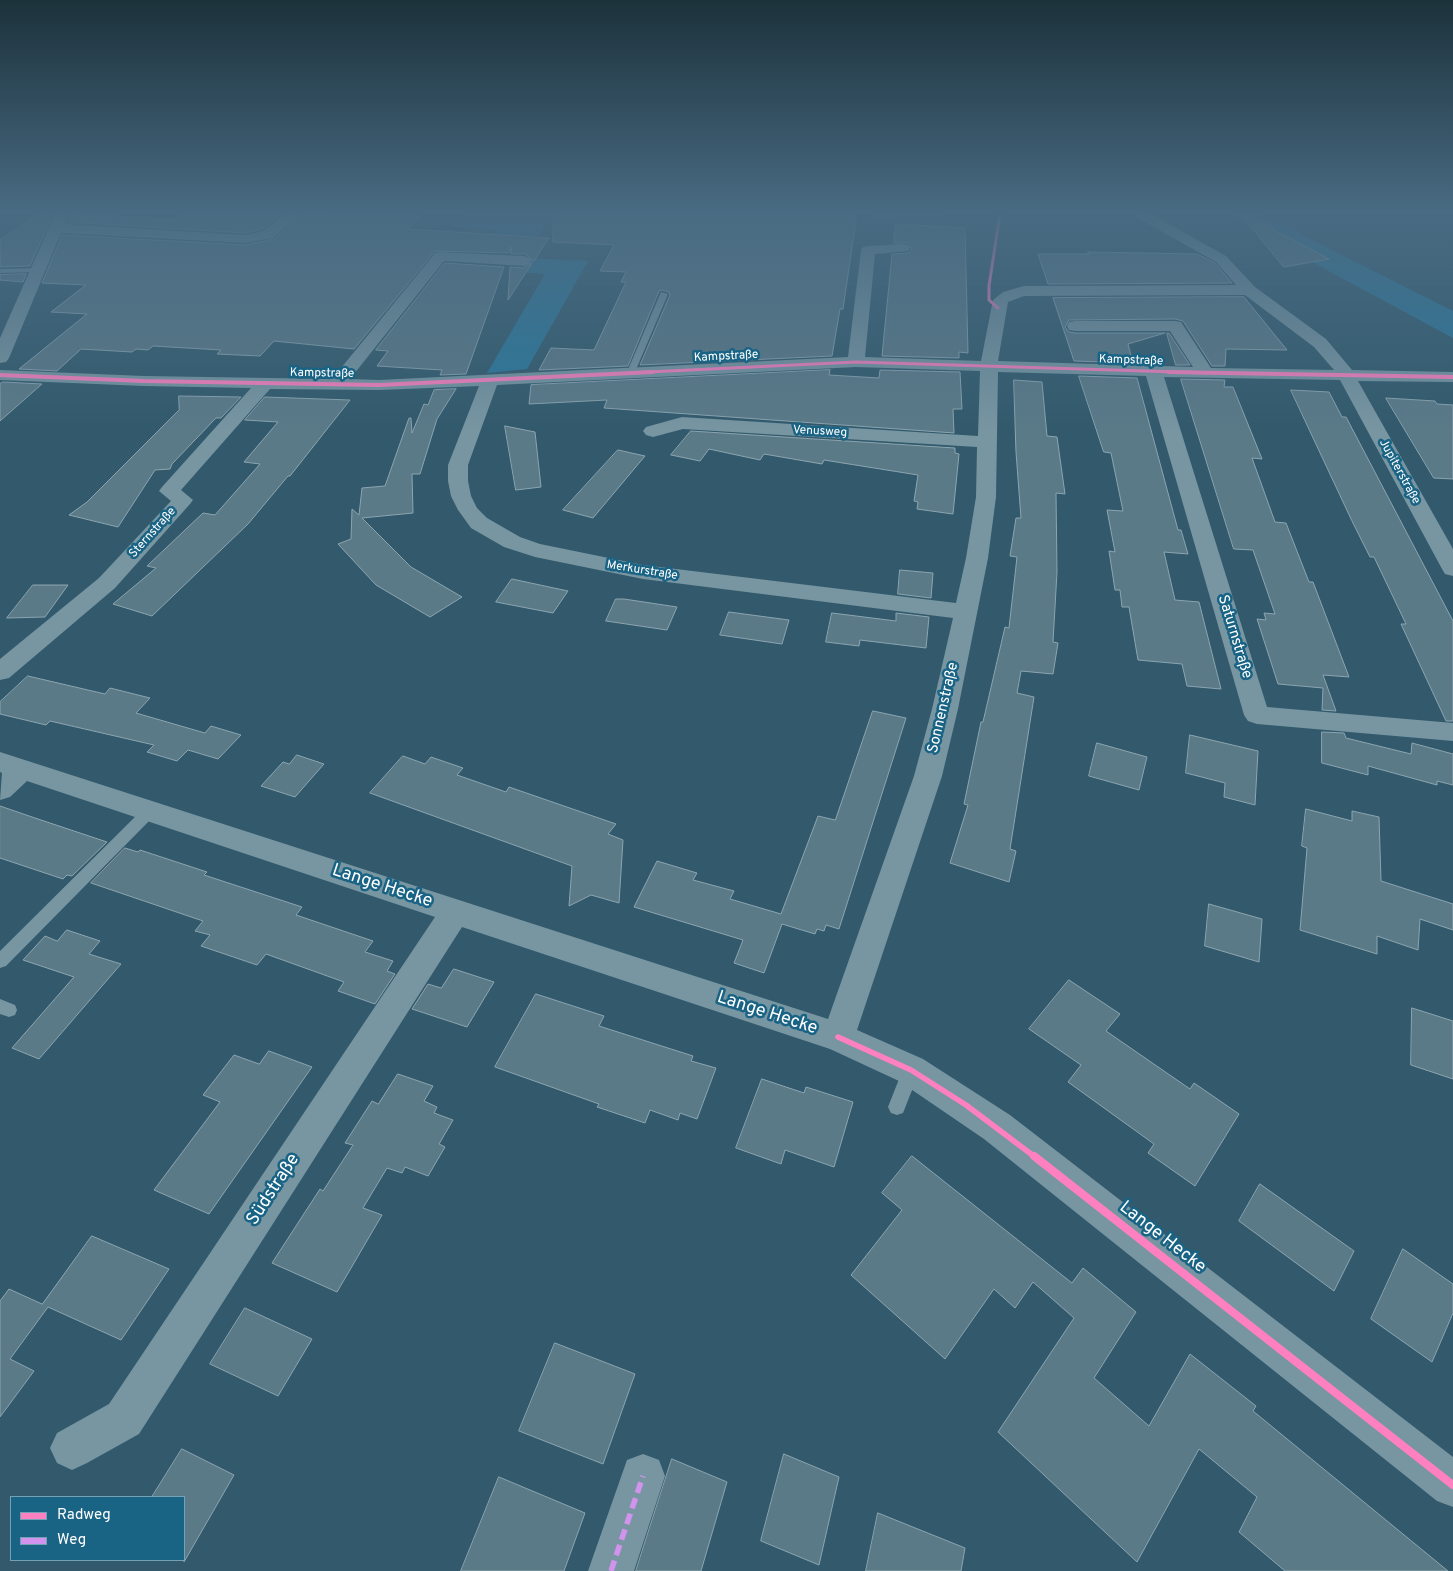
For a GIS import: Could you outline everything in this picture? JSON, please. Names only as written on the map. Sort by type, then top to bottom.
[{"type":"street","points":[[0,358],[30,287]]},
{"type":"street","points":[[337,384],[415,287]]},
{"type":"street","points":[[856,362],[858,324],[863,287]]},
{"type":"street","name":"Jupiterstraße","points":[[1246,287],[1320,342],[1331,353],[1346,375],[1453,569]]},
{"type":"street","name":"Sonnenstraße","points":[[838,1038],[928,776],[966,612],[977,558],[986,497],[988,365],[1001,300],[1016,293],[1046,290],[1248,290]]},
{"type":"street","points":[[1075,326],[1176,326],[1206,373]]},
{"type":"street","name":"Kampstraße","points":[[0,375],[144,381],[413,384],[856,362],[1154,372],[1453,377]]},
{"type":"street","name":"Saturnstraße","points":[[1154,372],[1258,715],[1453,732]]},
{"type":"street","name":"Merkurstraße","points":[[490,380],[458,465],[458,481],[461,496],[468,510],[479,523],[512,542],[535,550],[643,572],[966,612]]},
{"type":"street","name":"Sternstraße","points":[[0,672],[86,602],[126,564],[183,500],[168,491],[265,383]]},
{"type":"street","name":"Venusweg","points":[[653,431],[682,424],[987,442]]},
{"type":"street","points":[[0,790],[11,766]]},
{"type":"street","name":"Lange Hecke","points":[[11,766],[838,1038],[911,1070],[966,1105],[1005,1133],[1453,1484]]},
{"type":"street","name":"Südstraße","points":[[72,1448],[124,1419],[456,911]]},
{"type":"street","points":[[611,1571],[643,1476]]},
{"type":"lane","points":[[631,372],[664,294]]},
{"type":"lane","points":[[0,961],[149,812]]},
{"type":"lane","points":[[897,1107],[911,1070]]},
{"type":"shaded area","points":[[537,287],[573,287],[527,369],[487,373]]},
{"type":"shaded area","points":[[1359,287],[1406,287],[1453,311],[1453,338]]},
{"type":"building","points":[[83,287],[405,287],[354,349],[274,341],[260,356],[217,354],[221,350],[153,346],[148,350],[136,349],[132,352],[81,349],[57,371],[19,369],[87,314],[51,312]]},
{"type":"building","points":[[426,287],[497,287],[466,374],[440,375],[442,370],[377,366],[388,351],[376,350]]},
{"type":"building","points":[[509,287],[516,287],[508,300]]},
{"type":"building","points":[[623,287],[846,287],[843,309],[840,309],[832,356],[640,365],[670,295],[669,292],[662,290],[659,291],[628,366],[539,370],[551,348],[594,350]]},
{"type":"building","points":[[889,287],[966,287],[968,353],[959,352],[959,358],[882,356]]},
{"type":"building","points":[[1244,297],[1287,350],[1226,349],[1225,366],[1212,366],[1183,321],[1175,319],[1069,320],[1065,327],[1069,332],[1075,333],[1165,333],[1128,344],[1133,363],[1074,361],[1053,298]]},
{"type":"building","points":[[1167,333],[1169,333],[1190,365],[1176,365]]},
{"type":"building","points":[[830,370],[829,375],[879,378],[880,370],[960,372],[962,409],[953,409],[954,433],[604,408],[607,400],[529,404],[531,385]]},
{"type":"building","points":[[1079,376],[1137,378],[1178,530],[1181,530],[1188,554],[1164,552],[1175,600],[1199,602],[1221,689],[1187,686],[1182,664],[1138,660],[1129,607],[1122,607],[1120,590],[1115,590],[1109,551],[1115,552],[1107,510],[1123,511],[1111,453],[1104,452]]},
{"type":"building","points":[[1181,379],[1225,380],[1224,387],[1233,387],[1262,459],[1252,458],[1275,522],[1286,523],[1309,582],[1313,582],[1349,677],[1323,675],[1336,711],[1322,710],[1323,688],[1278,684],[1257,619],[1266,620],[1264,613],[1275,614],[1253,550],[1234,549]]},
{"type":"building","points":[[1014,380],[1042,382],[1047,436],[1057,437],[1065,494],[1056,493],[1057,572],[1053,642],[1058,643],[1053,674],[1021,671],[1017,693],[1034,697],[1010,849],[1016,851],[1009,882],[950,863],[968,805],[964,804],[981,722],[983,722],[1005,627],[1009,628],[1017,557],[1010,556],[1016,518],[1021,518],[1016,452]]},
{"type":"building","points":[[3,382],[42,384],[0,421],[0,384]]},
{"type":"building","points":[[456,389],[437,419],[420,474],[412,474],[413,513],[362,518],[411,567],[462,597],[430,617],[376,585],[338,544],[351,539],[352,509],[359,515],[362,488],[385,486],[409,418],[411,418],[412,433],[424,404],[428,405],[434,390]]},
{"type":"building","points":[[1291,390],[1329,392],[1342,417],[1346,417],[1453,621],[1453,721],[1446,721],[1401,624],[1406,624],[1374,557],[1370,557],[1352,521]]},
{"type":"building","points":[[179,396],[241,397],[221,418],[216,418],[172,464],[170,469],[155,470],[118,527],[69,515],[87,502],[179,410]]},
{"type":"building","points":[[265,397],[350,400],[290,476],[288,476],[248,524],[152,616],[113,604],[156,568],[147,566],[203,513],[215,515],[260,464],[244,462],[278,422],[245,420]]},
{"type":"building","points":[[1386,398],[1435,401],[1437,404],[1453,405],[1453,479],[1434,478]]},
{"type":"building","points":[[505,426],[535,432],[541,487],[516,490]]},
{"type":"building","points":[[691,431],[955,448],[955,453],[959,454],[953,514],[917,509],[918,502],[914,501],[918,475],[824,460],[822,464],[764,454],[760,460],[709,449],[700,461],[671,455]]},
{"type":"building","points":[[618,450],[645,456],[593,518],[563,510]]},
{"type":"building","points":[[900,570],[933,573],[931,598],[898,594]]},
{"type":"building","points":[[512,579],[568,591],[553,613],[496,602]]},
{"type":"building","points":[[33,585],[68,585],[45,617],[7,618]]},
{"type":"building","points":[[616,599],[677,607],[667,630],[606,621]]},
{"type":"building","points":[[729,612],[789,620],[782,644],[720,635]]},
{"type":"building","points":[[832,613],[896,621],[896,613],[929,617],[926,648],[860,640],[859,646],[826,642]]},
{"type":"building","points":[[28,676],[105,694],[110,688],[150,698],[136,713],[205,733],[211,726],[241,735],[218,759],[188,750],[177,761],[147,752],[154,745],[50,721],[46,725],[0,714],[0,702]]},
{"type":"building","points":[[873,711],[906,718],[839,929],[826,925],[824,931],[817,929],[815,934],[782,924],[764,973],[734,963],[743,940],[634,907],[657,861],[697,873],[693,880],[734,891],[730,899],[781,914],[818,816],[835,820]]},
{"type":"building","points":[[1322,732],[1344,733],[1346,738],[1411,754],[1412,743],[1453,754],[1453,785],[1437,781],[1437,785],[1368,766],[1368,775],[1322,763]]},
{"type":"building","points":[[1190,735],[1258,751],[1255,805],[1224,797],[1225,783],[1186,773]]},
{"type":"building","points":[[1097,743],[1147,757],[1139,790],[1089,776]]},
{"type":"building","points":[[297,755],[324,764],[295,797],[261,786],[283,762],[289,764]]},
{"type":"building","points":[[403,756],[425,764],[431,757],[463,768],[457,775],[506,792],[509,787],[616,824],[608,834],[623,840],[619,903],[591,895],[569,906],[572,866],[370,793]]},
{"type":"building","points":[[0,806],[107,842],[72,876],[67,875],[63,879],[0,858]]},
{"type":"building","points":[[1306,809],[1352,821],[1352,811],[1379,817],[1381,881],[1453,904],[1453,930],[1420,919],[1418,950],[1377,936],[1377,954],[1300,930],[1307,848],[1302,846]]},
{"type":"building","points":[[125,848],[138,852],[140,850],[207,872],[204,875],[302,907],[296,915],[373,941],[365,952],[393,961],[387,971],[395,974],[375,1004],[338,991],[344,982],[266,954],[257,965],[201,946],[210,935],[195,931],[203,921],[91,883]]},
{"type":"building","points":[[1209,904],[1262,919],[1259,962],[1205,946]]},
{"type":"building","points":[[67,930],[100,941],[89,954],[121,964],[39,1059],[12,1048],[74,977],[23,960],[45,936],[57,941]]},
{"type":"building","points":[[454,969],[494,982],[467,1027],[412,1009],[428,984],[441,988]]},
{"type":"building","points":[[1069,980],[1120,1014],[1106,1031],[1190,1089],[1194,1083],[1239,1114],[1195,1186],[1148,1153],[1154,1144],[1068,1082],[1081,1065],[1029,1029]]},
{"type":"building","points":[[536,994],[604,1016],[599,1026],[693,1056],[691,1061],[716,1068],[697,1119],[680,1113],[678,1120],[650,1110],[645,1123],[597,1107],[599,1104],[495,1067]]},
{"type":"building","points":[[1412,1008],[1453,1021],[1453,1079],[1411,1065]]},
{"type":"building","points":[[269,1051],[312,1067],[209,1214],[154,1190],[220,1102],[203,1095],[234,1055],[259,1064]]},
{"type":"building","points":[[398,1074],[433,1086],[424,1101],[437,1107],[434,1113],[453,1120],[439,1144],[445,1147],[428,1176],[405,1167],[402,1173],[387,1168],[363,1208],[382,1215],[337,1292],[272,1263],[320,1189],[323,1191],[353,1145],[345,1143],[372,1101],[378,1104]]},
{"type":"building","points":[[762,1079],[804,1093],[806,1087],[853,1102],[834,1167],[785,1150],[781,1164],[736,1148]]},
{"type":"building","points":[[912,1156],[1072,1283],[1083,1268],[1136,1312],[1094,1378],[1149,1426],[1190,1354],[1256,1406],[1253,1411],[1448,1571],[1285,1571],[1239,1532],[1257,1497],[1199,1449],[1137,1562],[998,1432],[1074,1318],[1033,1282],[1015,1308],[994,1289],[945,1359],[851,1275],[902,1210],[882,1193]]},
{"type":"building","points":[[1260,1184],[1354,1251],[1334,1291],[1239,1221]]},
{"type":"building","points":[[92,1236],[169,1269],[121,1340],[48,1307],[10,1359],[34,1371],[0,1417],[0,1301],[9,1289],[42,1304]]},
{"type":"building","points":[[1403,1249],[1453,1284],[1453,1313],[1432,1362],[1371,1319]]},
{"type":"building","points":[[245,1308],[312,1339],[278,1396],[210,1364]]},
{"type":"building","points":[[555,1343],[635,1374],[603,1464],[519,1431]]},
{"type":"building","points":[[182,1449],[234,1475],[185,1560],[185,1496],[153,1496]]},
{"type":"building","points":[[784,1454],[839,1477],[819,1565],[761,1541]]},
{"type":"building","points":[[672,1459],[727,1482],[701,1571],[636,1571]]},
{"type":"building","points":[[499,1477],[585,1513],[564,1571],[461,1571]]},
{"type":"building","points":[[878,1513],[965,1548],[961,1571],[866,1571]]},
{"type":"marked path","points":[[611,1571],[643,1476]]},
{"type":"cycle path","points":[[989,287],[989,300],[998,308]]},
{"type":"cycle path","points":[[0,375],[144,381],[379,385],[856,362],[1206,373],[1453,377]]},
{"type":"cycle path","points":[[838,1037],[911,1070],[966,1105],[1084,1194],[1453,1485]]}]
